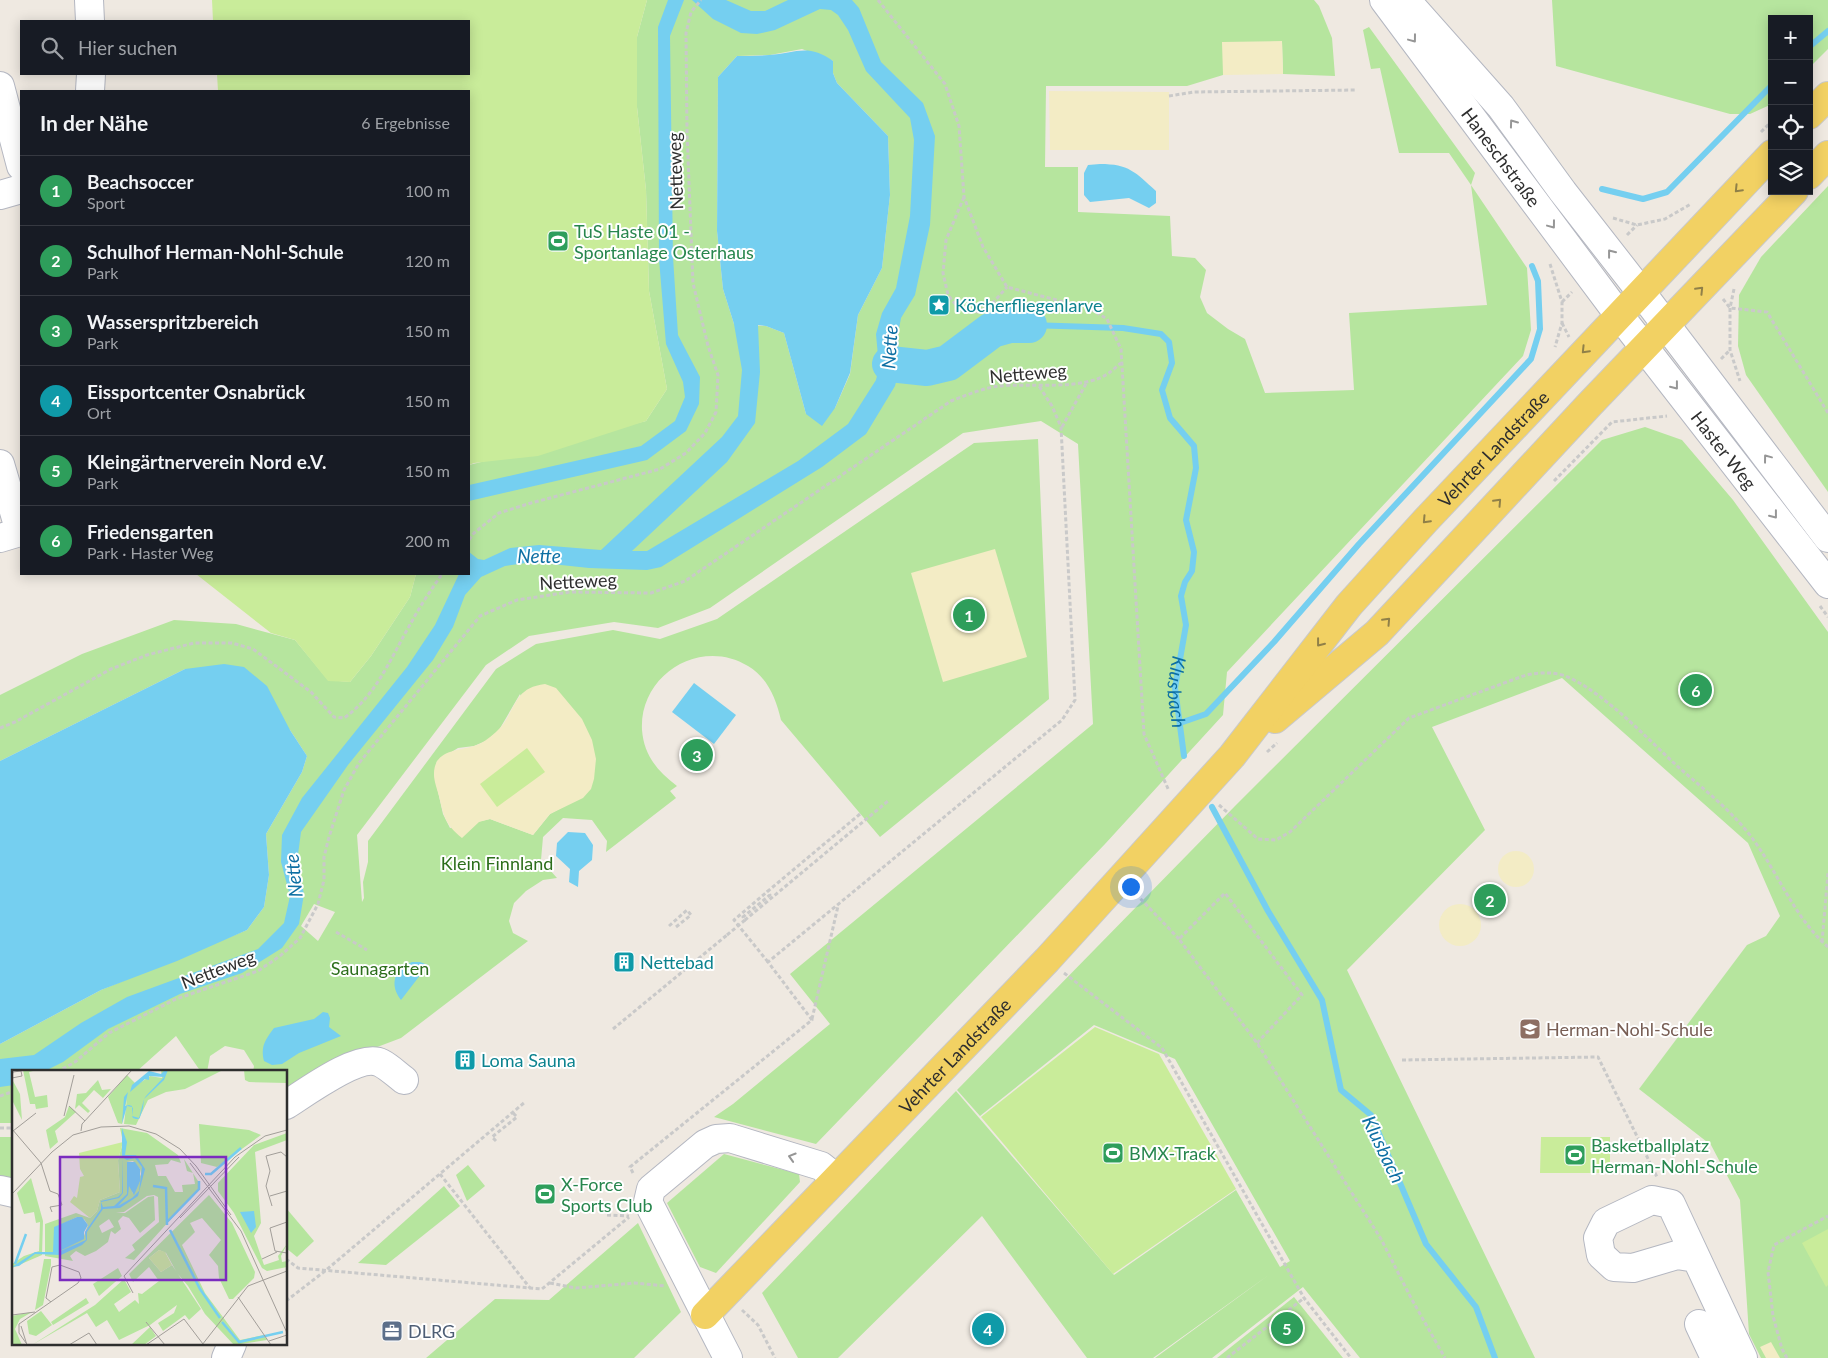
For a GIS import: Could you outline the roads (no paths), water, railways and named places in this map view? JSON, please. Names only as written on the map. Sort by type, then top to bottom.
[{"type":"main road","points":[[1813,111],[1828,96]]},
{"type":"main road","points":[[1813,171],[1828,155]]},
{"type":"main road","name":"Vehrter Landstraße","points":[[705,1314],[1047,960],[1232,756],[1349,605],[1432,513],[1768,158]]},
{"type":"main road","name":"Vehrter Landstraße","points":[[1232,756],[1377,633],[1790,195]]},
{"type":"street","points":[[89,0],[90,20]]},
{"type":"street","name":"Haneschstraße","points":[[1384,0],[1619,315]]},
{"type":"street","name":"Haneschstraße","points":[[1406,0],[1501,106],[1563,192],[1641,292]]},
{"type":"street","points":[[90,90],[91,75]]},
{"type":"street","points":[[0,86],[20,162]]},
{"type":"street","points":[[0,195],[20,189]]},
{"type":"street","name":"Haster Weg","points":[[1641,292],[1828,538]]},
{"type":"street","name":"Haster Weg","points":[[1619,315],[1828,584]]},
{"type":"street","points":[[0,464],[14,536]]},
{"type":"street","points":[[288,1104],[343,1070],[363,1061],[380,1062],[404,1080]]},
{"type":"street","points":[[728,1358],[689,1284],[639,1209],[651,1189],[705,1144],[716,1139],[730,1138],[821,1166],[836,1178]]},
{"type":"street","points":[[1696,1258],[1676,1255],[1632,1268],[1614,1267],[1601,1255],[1598,1238],[1606,1222],[1652,1200],[1671,1204],[1743,1358]]},
{"type":"street","points":[[1699,1324],[1715,1358]]},
{"type":"street","points":[[226,1358],[231,1346]]},
{"type":"water","points":[[668,0],[684,0],[670,36],[673,257],[678,335],[700,377],[699,404],[686,431],[647,460],[470,501],[470,485],[641,446],[675,421],[685,397],[683,382],[666,344],[659,259],[658,27]]},
{"type":"water","name":"Nette","points":[[692,0],[726,0],[751,11],[765,11],[788,0],[852,0],[859,8],[881,62],[923,103],[935,136],[930,225],[915,295],[901,318],[898,334],[899,370],[895,386],[866,434],[822,467],[661,567],[647,570],[589,568],[533,562],[505,566],[481,577],[465,595],[453,627],[433,660],[348,765],[301,832],[297,862],[304,894],[299,924],[282,948],[242,973],[180,994],[108,1029],[63,1062],[47,1070],[12,1070],[12,1085],[0,1087],[0,1059],[34,1055],[81,1023],[127,997],[258,949],[284,923],[290,896],[281,862],[282,835],[302,798],[407,667],[435,625],[459,575],[470,575],[470,553],[478,559],[484,560],[510,548],[539,545],[601,550],[722,437],[738,416],[742,370],[734,324],[723,289],[717,231],[718,77],[737,56],[769,55],[802,50],[824,55],[833,61],[833,73],[837,83],[888,136],[890,195],[882,268],[858,315],[850,373],[835,408],[822,426],[806,414],[784,333],[758,325],[760,372],[755,423],[727,462],[632,551],[647,551],[798,461],[848,424],[876,380],[879,367],[876,334],[882,313],[896,288],[910,216],[914,140],[910,118],[866,71],[848,30],[838,15],[831,10],[820,9],[775,30],[757,34],[741,33],[713,19]]},
{"type":"water","points":[[1088,165],[1118,166],[1137,174],[1156,191],[1156,203],[1149,208],[1129,198],[1090,202],[1084,195],[1084,173]]},
{"type":"water","points":[[224,664],[244,667],[267,686],[290,730],[307,756],[302,772],[266,834],[269,875],[264,907],[247,930],[177,961],[101,990],[0,1044],[0,761],[185,669]]},
{"type":"water","points":[[694,683],[736,715],[714,744],[672,712]]},
{"type":"water","points":[[568,832],[585,833],[593,845],[592,860],[579,871],[578,887],[569,882],[570,869],[556,856],[557,843]]},
{"type":"water","points":[[412,962],[428,965],[401,1000],[395,989],[395,978],[401,969]]},
{"type":"water","points":[[323,1012],[328,1013],[330,1018],[329,1027],[341,1036],[299,1053],[282,1064],[272,1065],[264,1061],[263,1047],[274,1028],[314,1019]]},
{"type":"waterway","points":[[1813,44],[1828,31]]},
{"type":"waterway","points":[[1602,189],[1643,199],[1667,192],[1768,89]]},
{"type":"waterway","points":[[1180,723],[1206,714],[1274,642],[1359,544],[1531,359],[1540,329],[1538,281],[1532,266]]},
{"type":"waterway","name":"Klusbach","points":[[890,364],[927,368],[948,363],[992,330],[1010,325],[1029,325]]},
{"type":"waterway","name":"Klusbach","points":[[1029,325],[1123,328],[1161,334],[1169,342],[1172,363],[1162,390],[1170,418],[1194,446],[1196,468],[1186,520],[1194,552],[1192,571],[1185,582],[1181,596],[1186,625],[1175,688],[1184,756]]},
{"type":"waterway","name":"Klusbach","points":[[1212,807],[1268,911],[1322,1000],[1341,1090],[1371,1115],[1426,1244],[1476,1307],[1495,1358]]},
{"type":"place","name":"TuS Haste 01 - Sportanlage Osterhaus","points":[[558,241]]},
{"type":"place","name":"Köcherfliegenlarve","points":[[939,305]]},
{"type":"place","name":"Beachsoccer","points":[[969,615]]},
{"type":"place","name":"Friedensgarten","points":[[1696,690]]},
{"type":"place","name":"Wasserspritzbereich","points":[[697,755]]},
{"type":"place","name":"Schulhof Herman-Nohl-Schule","points":[[1490,900]]},
{"type":"place","name":"Nettebad","points":[[624,962]]},
{"type":"place","name":"Herman-Nohl-Schule","points":[[1530,1029]]},
{"type":"place","name":"Loma Sauna","points":[[465,1060]]},
{"type":"place","name":"BMX-Track","points":[[1113,1153]]},
{"type":"place","name":"Basketballplatz Herman-Nohl-Schule","points":[[1575,1155]]},
{"type":"place","name":"X-Force Sports Club","points":[[545,1194]]},
{"type":"place","name":"Kleingärtnerverein Nord e.V.","points":[[1287,1328]]},
{"type":"place","name":"Eissportcenter Osnabrück","points":[[988,1329]]},
{"type":"place","name":"DLRG","points":[[392,1331]]},
{"type":"park label","name":"Klein Finnland","points":[[497,863]]},
{"type":"park label","name":"Saunagarten","points":[[380,968]]}]
